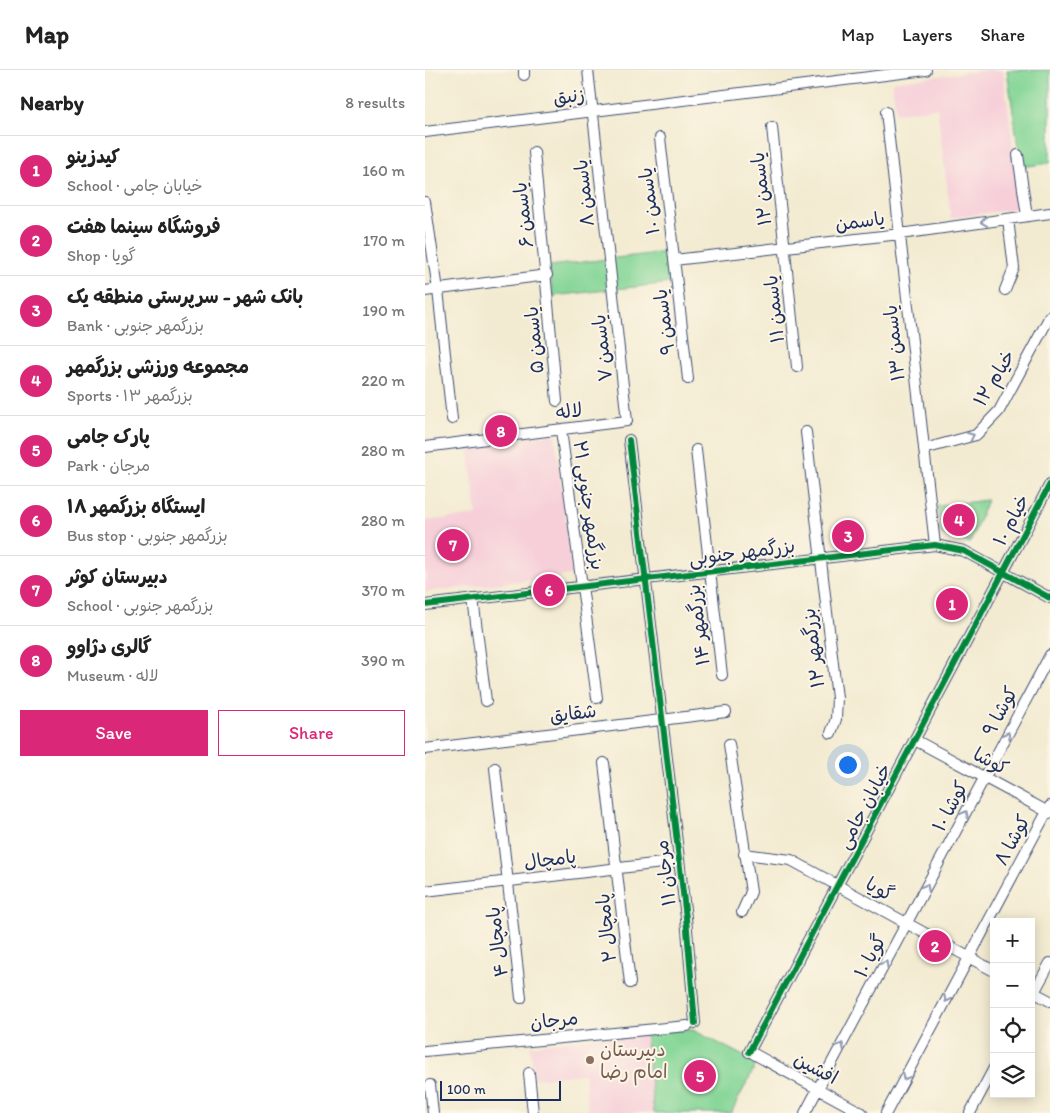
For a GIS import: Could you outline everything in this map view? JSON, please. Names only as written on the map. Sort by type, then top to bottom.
[{"type":"street","name":"یاسمن ۸","points":[[588,70],[610,272]]},
{"type":"street","name":"زنبق","points":[[425,132],[926,70]]},
{"type":"street","name":"یاسمن ۱۳","points":[[886,112],[935,545]]},
{"type":"street","name":"یاسمن ۱۲","points":[[772,127],[785,248]]},
{"type":"street","name":"یاسمن ۱۰","points":[[660,138],[674,260]]},
{"type":"street","name":"یاسمن ۶","points":[[534,152],[547,276]]},
{"type":"street","points":[[1018,155],[1027,216]]},
{"type":"street","points":[[425,202],[438,290],[452,419]]},
{"type":"street","name":"یاسمن","points":[[674,260],[900,234],[1050,213]]},
{"type":"street","points":[[1005,290],[1014,268],[1007,219]]},
{"type":"street","name":"یاسمن ۱۱","points":[[785,248],[797,367]]},
{"type":"street","name":"یاسمن ۹","points":[[674,260],[688,380]]},
{"type":"street","name":"یاسمن ۷","points":[[610,272],[627,421]]},
{"type":"street","points":[[425,291],[547,276]]},
{"type":"street","name":"یاسمن ۵","points":[[547,276],[557,401]]},
{"type":"street","name":"خیام ۱۲","points":[[924,449],[976,435],[999,411],[1050,316]]},
{"type":"street","name":"لاله","points":[[515,435],[627,421]]},
{"type":"street","name":"بزرگمهر جنوبی ۲۱","points":[[561,430],[584,586],[597,698]]},
{"type":"street","name":"بزرگمهر ۱۲","points":[[806,432],[837,698],[836,719],[831,733]]},
{"type":"street","points":[[425,447],[495,438]]},
{"type":"street","name":"مرجان ۱۱","points":[[629,440],[679,862],[691,1024]]},
{"type":"street","name":"بزرگمهر ۱۴","points":[[696,450],[722,674]]},
{"type":"street","name":"خیام ۱۰","points":[[1003,572],[1050,484]]},
{"type":"street","name":"بزرگمهر جنوبی","points":[[425,605],[935,545],[964,551],[1050,598]]},
{"type":"street","name":"خیابان جامی","points":[[751,1053],[1003,572]]},
{"type":"street","points":[[473,599],[486,701]]},
{"type":"street","name":"کوشا ۹","points":[[985,778],[1050,655]]},
{"type":"street","name":"شقایق","points":[[425,749],[726,712]]},
{"type":"street","name":"کوشا","points":[[915,740],[1049,810]]},
{"type":"street","points":[[729,744],[751,892],[743,912]]},
{"type":"street","name":"پامچال ۲","points":[[604,763],[630,983]]},
{"type":"street","name":"پامچال ۴","points":[[495,768],[521,998]]},
{"type":"street","name":"کوشا ۱۰","points":[[907,924],[985,778]]},
{"type":"street","name":"کوشا ۸","points":[[886,1113],[1049,810]]},
{"type":"street","name":"گویا","points":[[744,854],[791,860],[990,969]]},
{"type":"street","name":"پامچال","points":[[425,891],[679,862]]},
{"type":"street","name":"گویا ۱۰","points":[[805,1113],[907,924]]},
{"type":"street","points":[[1035,989],[1050,963]]},
{"type":"street","points":[[1035,995],[1050,1001]]},
{"type":"street","name":"مرجان","points":[[425,1051],[691,1024]]},
{"type":"street","name":"افشین","points":[[751,1053],[862,1113]]},
{"type":"street","points":[[529,1073],[533,1113]]},
{"type":"street","points":[[970,1113],[990,1075]]},
{"type":"street","points":[[430,1085],[433,1113]]},
{"type":"shaded area","points":[[987,70],[1003,70],[1021,208],[951,218],[937,108],[896,113],[892,82]]},
{"type":"shaded area","points":[[555,434],[572,575],[425,592],[425,521],[477,515],[468,445]]},
{"type":"shaded area","name":"دبیرستان امام رضا","points":[[645,1030],[654,1113],[588,1113],[585,1074],[534,1079],[530,1046]]},
{"type":"green space","points":[[1007,70],[1050,70],[1050,163],[1021,167]]},
{"type":"green space","points":[[666,252],[670,283],[553,296],[549,266]]},
{"type":"green space","points":[[987,500],[970,543],[941,534],[937,506]]},
{"type":"green space","points":[[645,1030],[693,1030],[757,1063],[731,1113],[654,1113]]},
{"type":"cycle path","points":[[629,440],[686,918],[695,1023]]},
{"type":"cycle path","points":[[749,1052],[1050,484]]},
{"type":"cycle path","points":[[425,605],[935,545],[964,551],[1050,598]]},
{"type":"place","name":"گالری دژاوو","points":[[501,431]]},
{"type":"place","name":"مجموعه ورزشی بزرگمهر","points":[[959,520]]},
{"type":"place","name":"بانک شهر - سرپرستی منطقه یک","points":[[848,536]]},
{"type":"place","name":"دبیرستان کوثر","points":[[453,545]]},
{"type":"place","name":"ایستگاه بزرگمهر ۱۸","points":[[549,590]]},
{"type":"place","name":"کیدزینو","points":[[952,604]]},
{"type":"place","name":"فروشگاه سینما هفت","points":[[935,946]]},
{"type":"place","name":"دبیرستان امام رضا","points":[[590,1060]]},
{"type":"place","name":"پارک جامی","points":[[700,1076]]}]
